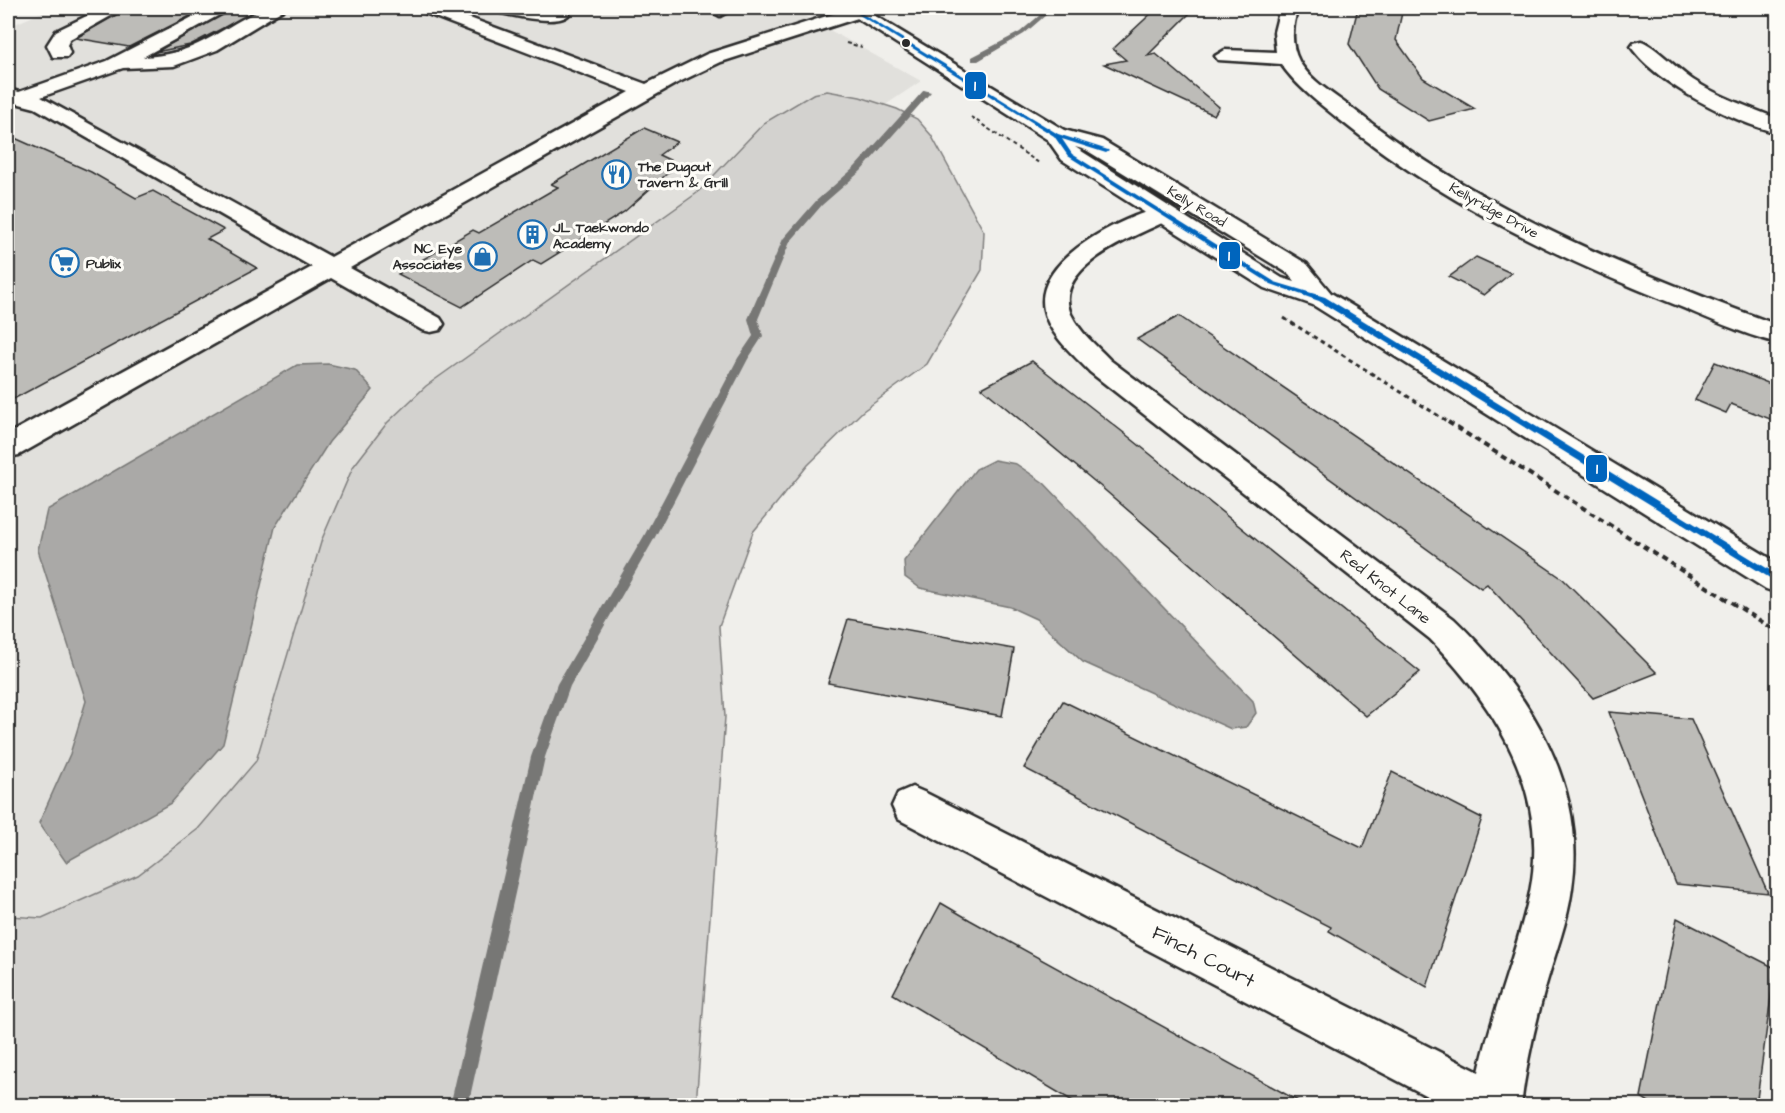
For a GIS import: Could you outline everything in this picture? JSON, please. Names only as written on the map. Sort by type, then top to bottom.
[{"type":"street","points":[[60,53],[57,45],[63,35],[116,8]]},
{"type":"street","points":[[15,103],[114,65],[223,8]]},
{"type":"street","points":[[114,65],[167,62],[210,46],[277,8]]},
{"type":"street","points":[[428,8],[648,92]]},
{"type":"street","points":[[503,8],[530,13],[560,14]]},
{"type":"street","points":[[1225,56],[1287,58],[1283,28],[1289,8]]},
{"type":"street","points":[[8,447],[648,92],[714,58],[854,10]]},
{"type":"street","name":"Kelly Road","points":[[854,10],[1056,135],[1094,145],[1203,210],[1298,269],[1322,299]]},
{"type":"street","points":[[1641,47],[1654,63],[1684,85],[1778,127]]},
{"type":"street","name":"Kellyridge Drive","points":[[1287,58],[1306,81],[1353,122],[1487,208],[1619,272],[1778,335]]},
{"type":"street","points":[[15,103],[46,106],[431,324]]},
{"type":"street","name":"Kelly Road","points":[[1056,135],[1070,155],[1273,283],[1322,299],[1778,580]]},
{"type":"street","name":"Red Knot Lane","points":[[1163,214],[1092,247],[1065,271],[1055,297],[1057,312],[1064,331],[1082,351],[1107,371],[1447,634],[1486,673],[1520,724],[1539,764],[1551,806],[1553,877],[1503,1062],[1496,1106]]},
{"type":"street","name":"Finch Court","points":[[912,806],[1496,1106]]},
{"type":"path","points":[[1276,313],[1778,632]]},
{"type":"shaded area","points":[[52,8],[790,8],[921,81],[884,106],[288,761],[8,1003],[8,27]]},
{"type":"shaded area","points":[[827,91],[860,97],[897,109],[917,119],[931,135],[984,232],[982,270],[927,364],[863,411],[808,465],[753,532],[719,626],[725,717],[696,1105],[8,1105],[8,916],[42,918],[138,875],[198,829],[256,761],[322,539],[353,467],[387,423],[426,386],[697,193],[764,123],[813,94]]},
{"type":"shaded area","points":[[328,364],[355,370],[373,390],[329,442],[275,527],[223,744],[171,803],[66,862],[39,823],[70,754],[86,701],[38,550],[47,510],[297,365]]},
{"type":"shaded area","points":[[994,460],[1016,464],[1044,483],[1253,701],[1256,713],[1246,727],[1231,729],[1083,662],[1036,619],[1010,607],[920,588],[905,577],[904,561],[976,469]]},
{"type":"building","points":[[127,8],[206,8],[129,47],[76,38]]},
{"type":"building","points":[[234,8],[262,8],[190,45],[156,52]]},
{"type":"building","points":[[1157,8],[1195,8],[1147,56],[1156,54],[1219,107],[1214,115],[1104,64],[1126,60],[1113,49]]},
{"type":"building","points":[[1358,8],[1403,8],[1396,40],[1423,78],[1475,109],[1429,121],[1378,89],[1349,44]]},
{"type":"building","points":[[644,128],[677,142],[659,155],[678,164],[624,212],[541,264],[533,260],[462,307],[398,274],[473,230],[479,233],[558,187],[551,184]]},
{"type":"building","points":[[8,135],[91,172],[136,198],[153,191],[224,230],[207,239],[257,268],[8,402]]},
{"type":"building","points":[[1476,257],[1511,273],[1484,295],[1449,277]]},
{"type":"building","points":[[1179,316],[1563,579],[1657,673],[1593,698],[1487,584],[1481,588],[1137,339]]},
{"type":"building","points":[[1032,361],[1420,672],[1366,716],[1100,486],[982,388]]},
{"type":"building","points":[[1715,362],[1778,387],[1778,422],[1731,404],[1726,413],[1695,400]]},
{"type":"building","points":[[848,619],[1014,649],[1002,716],[828,683]]},
{"type":"building","points":[[1063,701],[1362,848],[1392,772],[1482,818],[1427,987],[1329,931],[1331,927],[1024,768]]},
{"type":"building","points":[[1609,712],[1691,719],[1768,893],[1676,884]]},
{"type":"building","points":[[941,903],[1307,1106],[1081,1106],[893,994]]},
{"type":"building","points":[[1677,918],[1775,968],[1756,1106],[1655,1106],[1641,1097]]},
{"type":"waterway","points":[[975,59],[1022,33],[1051,8]]},
{"type":"waterway","points":[[459,1106],[538,757],[564,684],[649,538],[743,358],[758,336],[753,319],[786,241],[819,203],[858,169],[927,92]]},
{"type":"transit line","name":"1","points":[[850,8],[1056,135],[1106,151]]},
{"type":"transit line","name":"1","points":[[1056,135],[1070,155],[1273,283],[1322,299],[1778,580]]},
{"type":"place","name":"The Dugout Tavern & Grill","points":[[617,174]]},
{"type":"place","name":"JL Taekwondo Academy","points":[[532,235]]},
{"type":"place","name":"NC Eye Associates","points":[[483,256]]},
{"type":"place","name":"Publix","points":[[65,263]]}]
